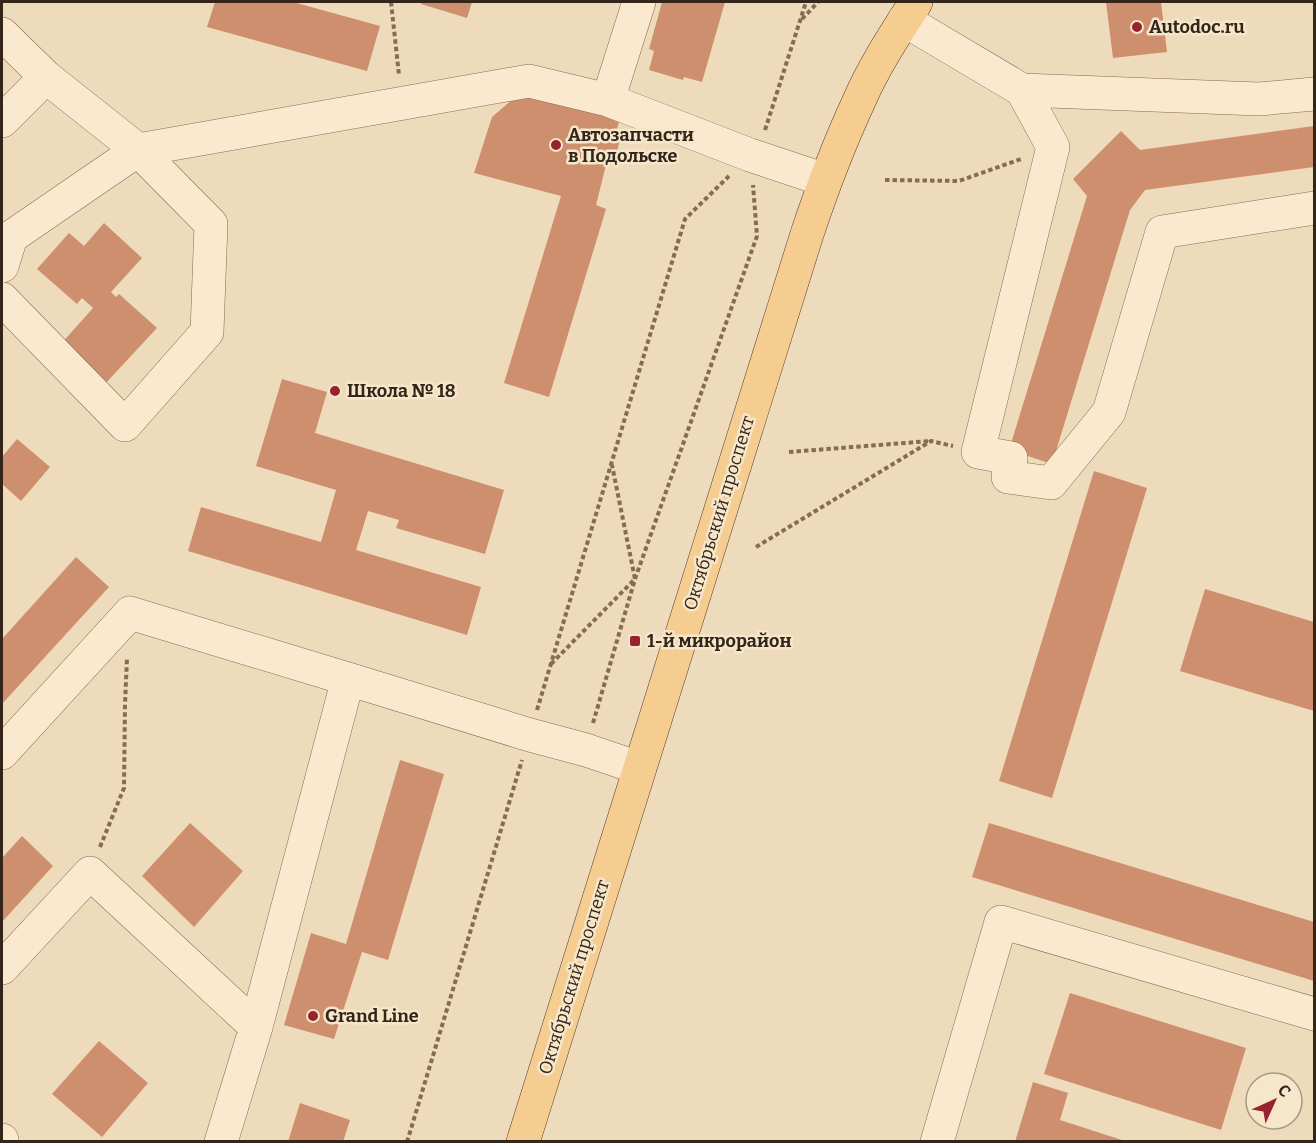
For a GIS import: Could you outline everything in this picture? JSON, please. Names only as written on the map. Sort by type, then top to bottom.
[{"type":"main road","name":"Октябрьский проспект","points":[[523,1142],[825,180],[860,99],[910,11]]},
{"type":"lane","points":[[608,100],[639,2]]},
{"type":"lane","points":[[910,11],[1022,90],[1053,147],[978,452],[1011,458],[1008,477],[1051,483],[1109,412],[1162,232],[1314,208]]},
{"type":"lane","points":[[2,34],[46,77],[138,150],[211,224],[207,332],[125,425],[2,299]]},
{"type":"lane","points":[[2,121],[46,77]]},
{"type":"lane","points":[[2,266],[12,237],[138,150],[529,81],[608,100],[750,155],[825,180]]},
{"type":"lane","points":[[1022,90],[1259,99],[1314,94]]},
{"type":"lane","points":[[2,753],[130,613],[639,768]]},
{"type":"lane","points":[[221,1142],[256,1027],[348,679]]},
{"type":"lane","points":[[2,968],[90,873],[256,1027]]},
{"type":"lane","points":[[937,1142],[1000,922],[1314,1014]]},
{"type":"path","points":[[391,2],[402,104]]},
{"type":"path","points":[[407,1142],[685,219],[750,155],[764,132],[806,2]]},
{"type":"path","points":[[801,21],[818,2]]},
{"type":"path","points":[[885,180],[959,181],[1053,147]]},
{"type":"path","points":[[586,750],[635,579],[757,236],[750,155]]},
{"type":"path","points":[[756,547],[931,441]]},
{"type":"path","points":[[789,452],[931,441],[978,452]]},
{"type":"path","points":[[612,462],[635,579]]},
{"type":"path","points":[[550,664],[635,579]]},
{"type":"path","points":[[90,873],[124,788],[124,704],[130,613]]},
{"type":"building","points":[[215,2],[293,2],[380,26],[367,71],[207,27]]},
{"type":"building","points":[[422,2],[472,2],[467,18],[421,4]]},
{"type":"building","points":[[662,2],[725,2],[702,82],[684,77],[683,80],[649,70],[654,51],[649,49]]},
{"type":"building","name":"Autodoc.ru","points":[[1106,2],[1161,2],[1167,52],[1113,58]]},
{"type":"building","points":[[522,91],[621,115],[617,129],[620,140],[615,158],[608,157],[596,205],[606,209],[549,397],[504,383],[561,196],[474,173],[492,117]]},
{"type":"building","points":[[1314,126],[1314,167],[1145,190],[1130,210],[1052,464],[1009,450],[1087,196],[1073,179],[1121,131],[1140,150]]},
{"type":"building","points":[[104,223],[142,258],[111,292],[116,297],[119,294],[157,328],[104,385],[60,345],[93,308],[82,298],[77,304],[37,269],[69,233],[84,246]]},
{"type":"building","points":[[282,379],[327,392],[315,433],[504,490],[485,554],[396,528],[399,520],[368,511],[356,550],[481,587],[467,635],[188,551],[201,507],[321,542],[336,490],[256,466]]},
{"type":"building","points":[[17,439],[50,467],[21,501],[2,484],[2,457]]},
{"type":"building","points":[[1094,471],[1147,488],[1052,798],[999,781]]},
{"type":"building","points":[[76,557],[109,587],[2,704],[2,639]]},
{"type":"building","points":[[1205,589],[1314,622],[1314,711],[1180,671]]},
{"type":"building","points":[[400,760],[444,774],[388,960],[362,952],[334,1039],[284,1025],[311,933],[346,944]]},
{"type":"building","points":[[190,823],[243,871],[194,927],[142,876]]},
{"type":"building","points":[[989,823],[1314,922],[1314,981],[972,877]]},
{"type":"building","points":[[22,836],[53,866],[2,922],[2,858]]},
{"type":"building","points":[[1070,993],[1246,1048],[1221,1130],[1044,1074]]},
{"type":"building","points":[[99,1041],[148,1083],[102,1137],[52,1094]]},
{"type":"building","points":[[1033,1082],[1068,1093],[1060,1120],[1128,1142],[1015,1142]]},
{"type":"building","points":[[300,1103],[350,1120],[343,1142],[288,1142]]},
{"type":"place","name":"Autodoc.ru","points":[[1137,27]]},
{"type":"place","name":"Автозапчасти в Подольске","points":[[556,145]]},
{"type":"place","name":"Школа № 18","points":[[335,391]]},
{"type":"place","name":"1-й микрорайон","points":[[635,641]]},
{"type":"place","name":"Grand Line","points":[[313,1016]]}]
